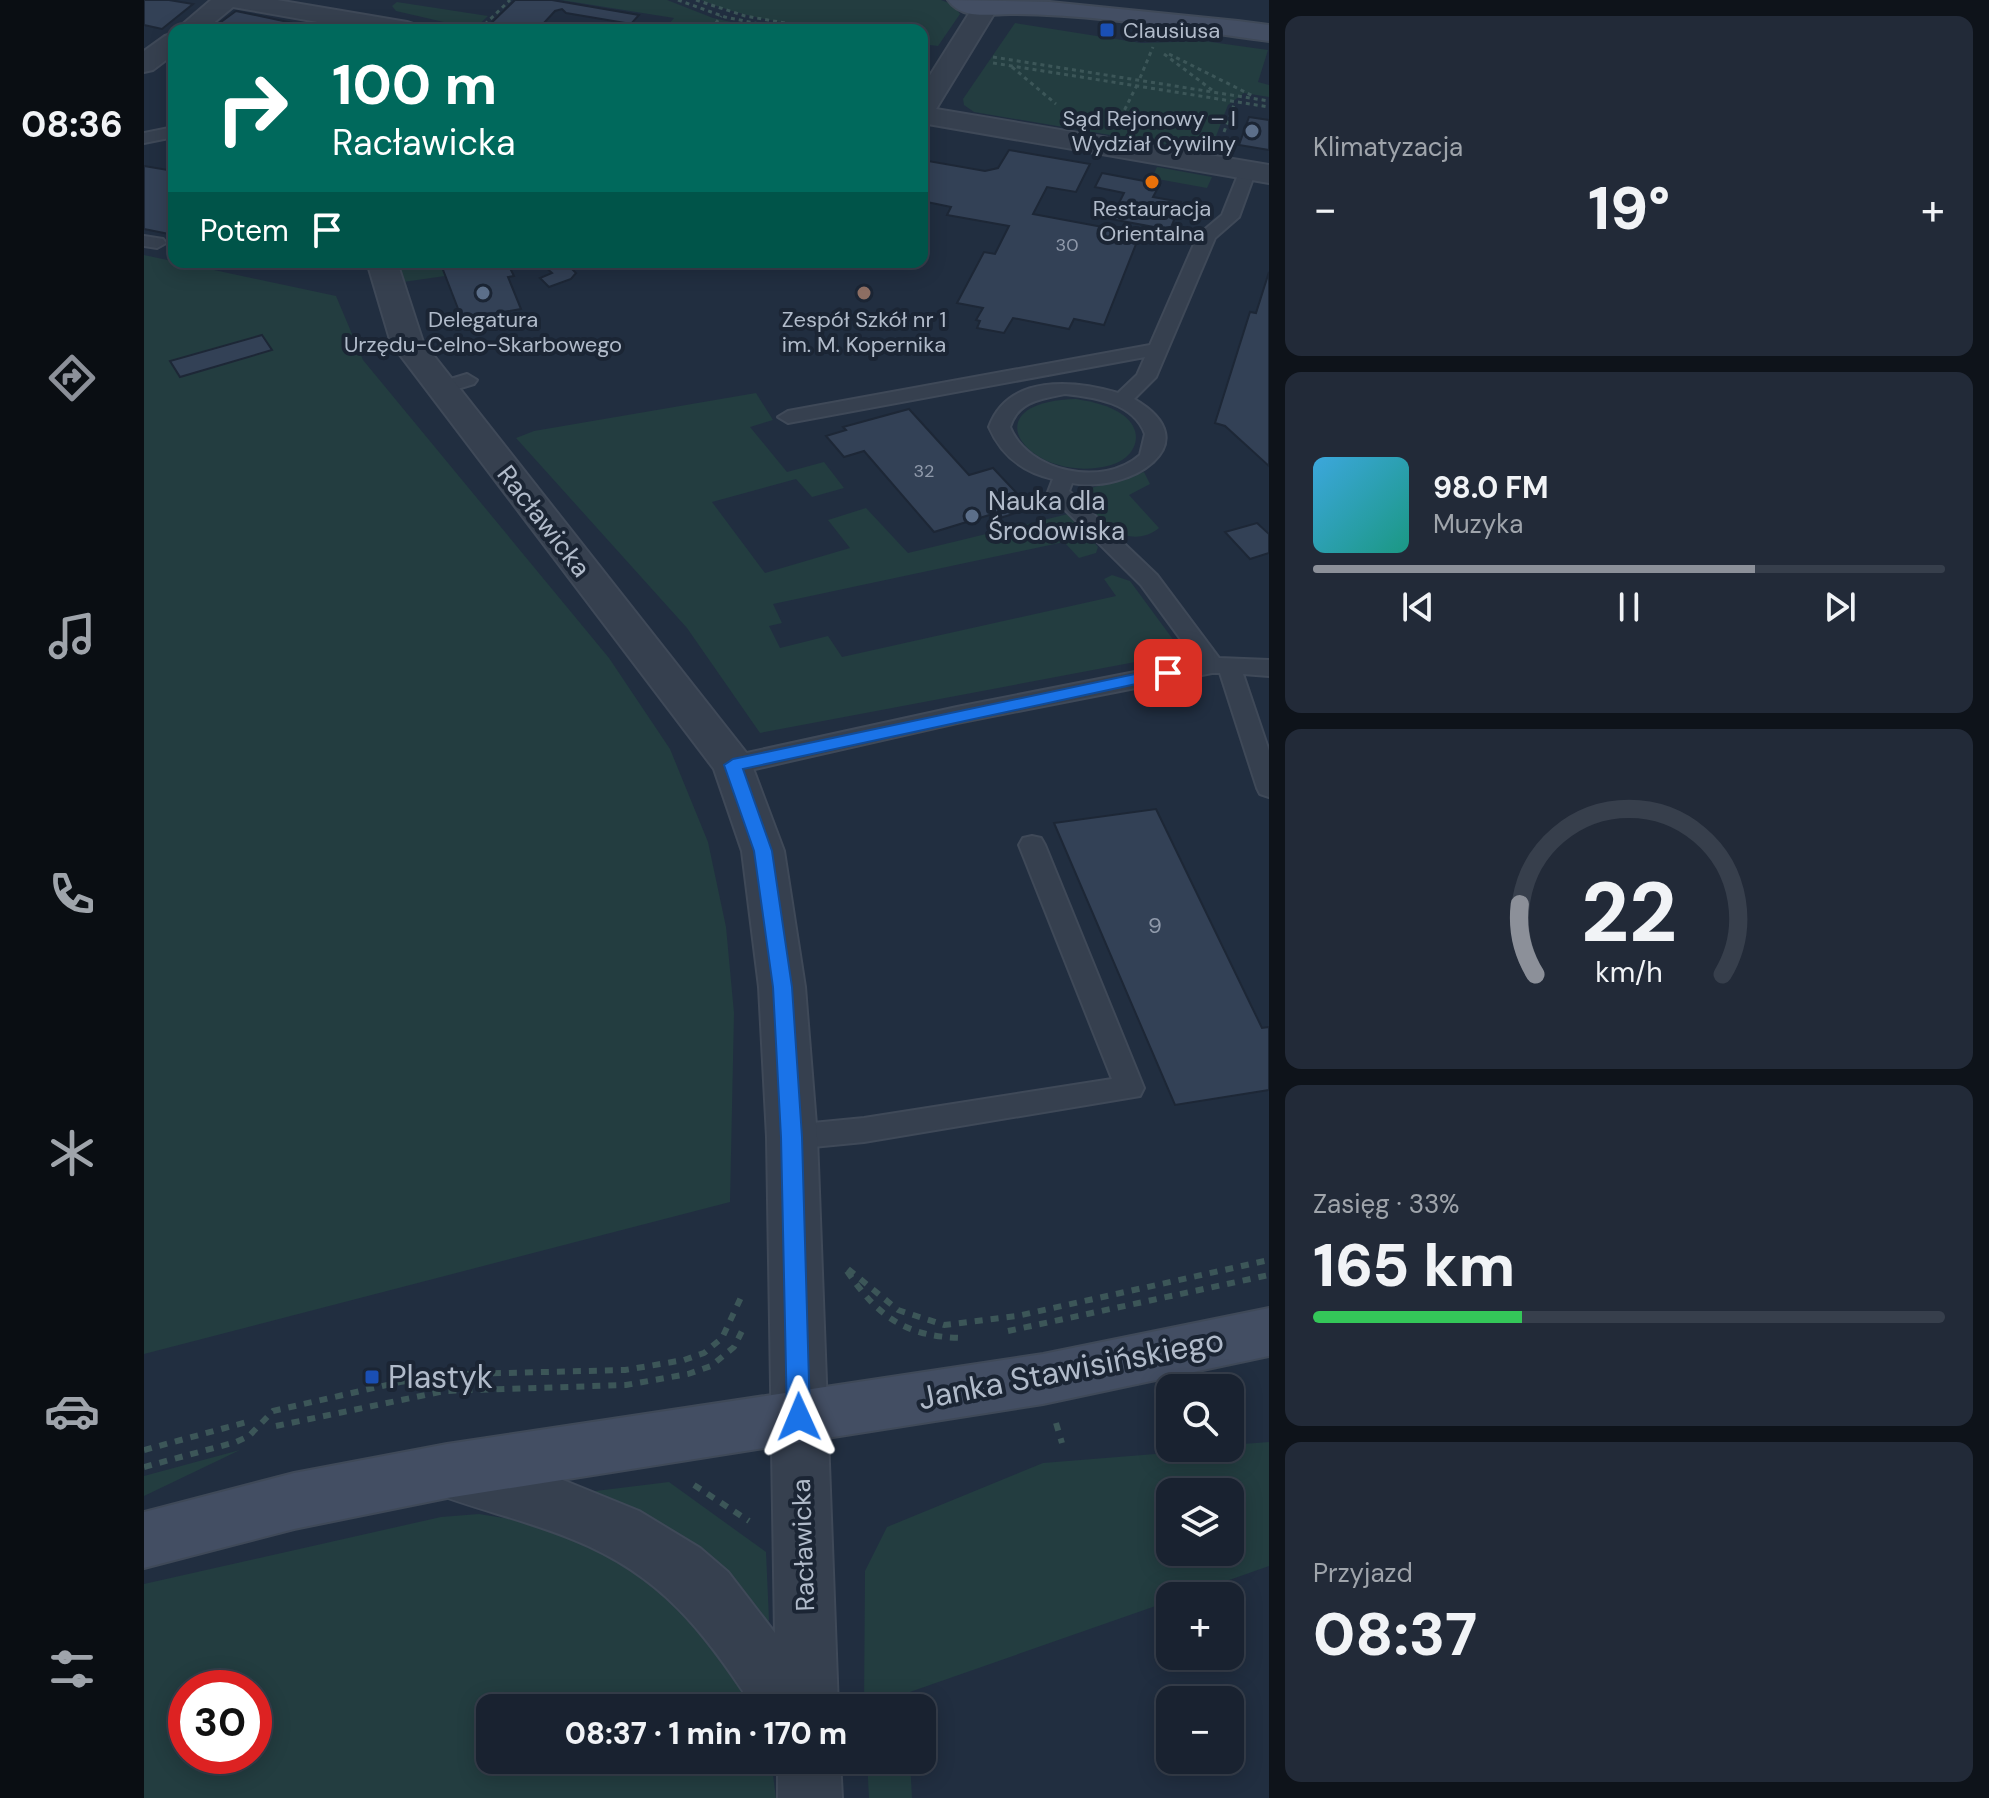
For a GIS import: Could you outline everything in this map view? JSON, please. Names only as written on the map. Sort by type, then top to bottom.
[{"type":"street","points":[[197,24],[227,0]]},
{"type":"street","points":[[234,0],[372,24]]},
{"type":"street","points":[[336,18],[357,0]]},
{"type":"street","points":[[1070,0],[1165,28]]},
{"type":"street","points":[[928,100],[972,4],[1018,3],[1165,28],[1269,33]]},
{"type":"street","points":[[144,64],[168,46]]},
{"type":"street","points":[[928,114],[1258,172]]},
{"type":"street","name":"Racławicka","points":[[384,268],[407,343],[454,384],[733,765],[763,851],[782,987],[792,1137],[807,1694]]},
{"type":"street","name":"Janka Stawisińskiego","points":[[144,1540],[294,1501],[447,1471],[1084,1371],[1269,1332]]},
{"type":"street","name":"Janka Stawisińskiego","points":[[447,1471],[589,1515],[658,1551],[709,1594],[780,1694]]},
{"type":"street","points":[[809,1774],[810,1798]]},
{"type":"lane","points":[[144,138],[168,133]]},
{"type":"lane","points":[[1122,400],[1146,377],[1207,235],[1230,217],[1258,172]]},
{"type":"lane","points":[[788,417],[1158,349]]},
{"type":"lane","points":[[1065,388],[1103,393],[1122,400],[1149,420],[1155,433],[1155,445],[1150,457],[1122,474],[1085,479],[1064,477],[1028,464],[1004,444],[999,433],[1005,411],[1029,394],[1065,388]]},
{"type":"lane","points":[[1064,477],[1058,492],[1149,580],[1220,666],[1269,788]]},
{"type":"lane","points":[[733,765],[957,715],[1220,666],[1269,668]]},
{"type":"lane","points":[[792,1137],[864,1130],[1130,1088],[1032,845]]},
{"type":"path","points":[[485,24],[510,0]]},
{"type":"path","points":[[678,0],[721,16],[760,24]]},
{"type":"path","points":[[696,0],[745,16],[791,24]]},
{"type":"path","points":[[715,24],[721,16]]},
{"type":"path","points":[[1140,78],[1165,28]]},
{"type":"path","points":[[1154,46],[1212,90]]},
{"type":"path","points":[[1154,46],[1255,97]]},
{"type":"path","points":[[989,56],[1268,104]]},
{"type":"path","points":[[982,61],[1235,102],[1268,104]]},
{"type":"path","points":[[1219,95],[1226,100]]},
{"type":"path","points":[[1221,143],[1235,102]]},
{"type":"path","points":[[967,1338],[924,1335],[891,1321],[877,1312],[844,1266],[870,1284],[898,1310],[944,1325],[1017,1316],[1269,1260]]},
{"type":"path","points":[[1003,1332],[1269,1275]]},
{"type":"path","points":[[144,1467],[236,1442],[249,1436],[273,1411],[387,1385],[447,1375],[625,1370],[684,1360],[704,1353],[722,1338],[736,1305],[752,1279]]},
{"type":"path","points":[[276,1426],[445,1391],[626,1385],[688,1374],[711,1366],[734,1347],[747,1322]]},
{"type":"path","points":[[144,1450],[247,1422]]},
{"type":"path","points":[[1056,1422],[1062,1443]]},
{"type":"path","points":[[686,1480],[752,1524]]},
{"type":"green space","points":[[561,0],[667,0],[713,18],[740,24],[669,24],[674,18]]},
{"type":"green space","points":[[701,0],[941,0],[954,5],[960,14],[938,46],[928,45],[928,24],[796,24],[728,10]]},
{"type":"green space","points":[[397,2],[488,16],[479,24],[452,24],[396,11],[392,6]]},
{"type":"green space","points":[[1015,23],[1141,43],[1204,41],[1268,50],[1258,82],[1269,85],[1269,97],[1244,93],[1228,105],[1210,152],[974,112],[964,105],[963,99]]},
{"type":"green space","points":[[1157,167],[1212,177],[1207,188],[1152,178]]},
{"type":"green space","points":[[144,255],[168,260],[168,268],[205,268],[336,296],[363,360],[609,658],[670,749],[708,842],[726,927],[734,1013],[730,1202],[144,1354]]},
{"type":"green space","points":[[401,268],[442,268],[445,276],[403,282]]},
{"type":"green space","points":[[756,393],[773,420],[750,427],[787,472],[824,462],[844,488],[812,497],[796,479],[712,502],[765,573],[850,548],[828,520],[866,508],[908,553],[1068,514],[1098,547],[1096,553],[1079,558],[1064,542],[773,604],[782,623],[769,626],[780,648],[828,636],[842,657],[1116,596],[1104,579],[1112,575],[1130,581],[1183,653],[760,733],[687,628],[516,438],[534,431]]},
{"type":"green space","points":[[1076,399],[1112,409],[1130,422],[1136,436],[1127,457],[1111,465],[1082,469],[1056,464],[1036,455],[1022,441],[1017,427],[1023,414],[1042,404]]},
{"type":"green space","points":[[1144,472],[1150,484],[1129,495],[1159,528],[1147,535],[1135,537],[1111,530],[1091,513],[1075,493]]},
{"type":"green space","points":[[1269,1442],[1269,1566],[1224,1582],[1156,1582],[1156,1606],[907,1694],[864,1694],[865,1571],[887,1527],[1043,1463],[1156,1454],[1156,1462],[1244,1462],[1244,1444]]},
{"type":"green space","points":[[240,1450],[144,1496],[144,1476]]},
{"type":"green space","points":[[669,1482],[766,1552],[769,1620],[766,1625],[579,1493]]},
{"type":"green space","points":[[479,1514],[566,1528],[694,1610],[746,1694],[476,1694],[476,1774],[773,1774],[776,1798],[144,1798],[144,1584],[441,1517]]},
{"type":"green space","points":[[868,1774],[911,1774],[912,1798],[869,1798]]},
{"type":"building","points":[[144,0],[193,4],[162,29],[144,25]]},
{"type":"building","points":[[515,0],[552,0],[639,15],[631,24],[566,13],[562,9],[555,11],[543,24],[490,24]]},
{"type":"building","points":[[236,11],[297,24],[218,24]]},
{"type":"building","points":[[1249,117],[1269,120],[1269,150],[1239,145]]},
{"type":"building","points":[[1009,150],[1090,164],[1076,192],[1047,187],[1033,214],[1140,234],[1104,325],[1074,319],[1069,329],[1013,318],[1004,333],[977,328],[980,321],[976,320],[983,308],[957,303],[984,252],[995,254],[1009,226],[947,215],[951,207],[928,202],[928,161],[985,171],[998,168]]},
{"type":"building","points":[[144,166],[168,170],[168,234],[144,229]]},
{"type":"building","points":[[1102,173],[1160,184],[1153,197],[1181,202],[1170,230],[1111,219],[1124,193],[1095,187]]},
{"type":"building","name":"Delegatura Urzędu-Celno-Skarbowego","points":[[442,268],[510,268],[514,276],[508,277],[521,309],[462,319]]},
{"type":"building","points":[[546,268],[571,268],[576,273],[571,279],[549,287],[540,278],[552,273]]},
{"type":"building","points":[[1269,272],[1269,466],[1225,426],[1215,423],[1250,312],[1256,313]]},
{"type":"building","points":[[262,335],[272,350],[180,377],[170,361]]},
{"type":"building","points":[[909,409],[969,475],[993,468],[1027,504],[1017,507],[1022,511],[1000,518],[996,513],[934,532],[864,451],[844,457],[826,436],[846,430],[843,427]]},
{"type":"building","points":[[1257,523],[1269,534],[1269,553],[1250,559],[1225,532]]},
{"type":"building","points":[[1156,809],[1262,1028],[1269,1027],[1269,1090],[1175,1105],[1054,823]]},
{"type":"place","name":"Clausiusa","points":[[1107,30]]},
{"type":"place","name":"Sąd Rejonowy – I Wydział Cywilny","points":[[1252,131]]},
{"type":"place","name":"Restauracja Orientalna","points":[[1152,182]]},
{"type":"place","name":"Delegatura Urzędu-Celno-Skarbowego","points":[[483,293]]},
{"type":"place","name":"Zespół Szkół nr 1 im. M. Kopernika","points":[[864,293]]},
{"type":"place","name":"Nauka dla Środowiska","points":[[972,516]]},
{"type":"place","name":"Plastyk","points":[[372,1377]]},
{"type":"route","points":[[799,1417],[792,1137],[782,987],[763,851],[733,765],[957,715],[1168,673]]}]
